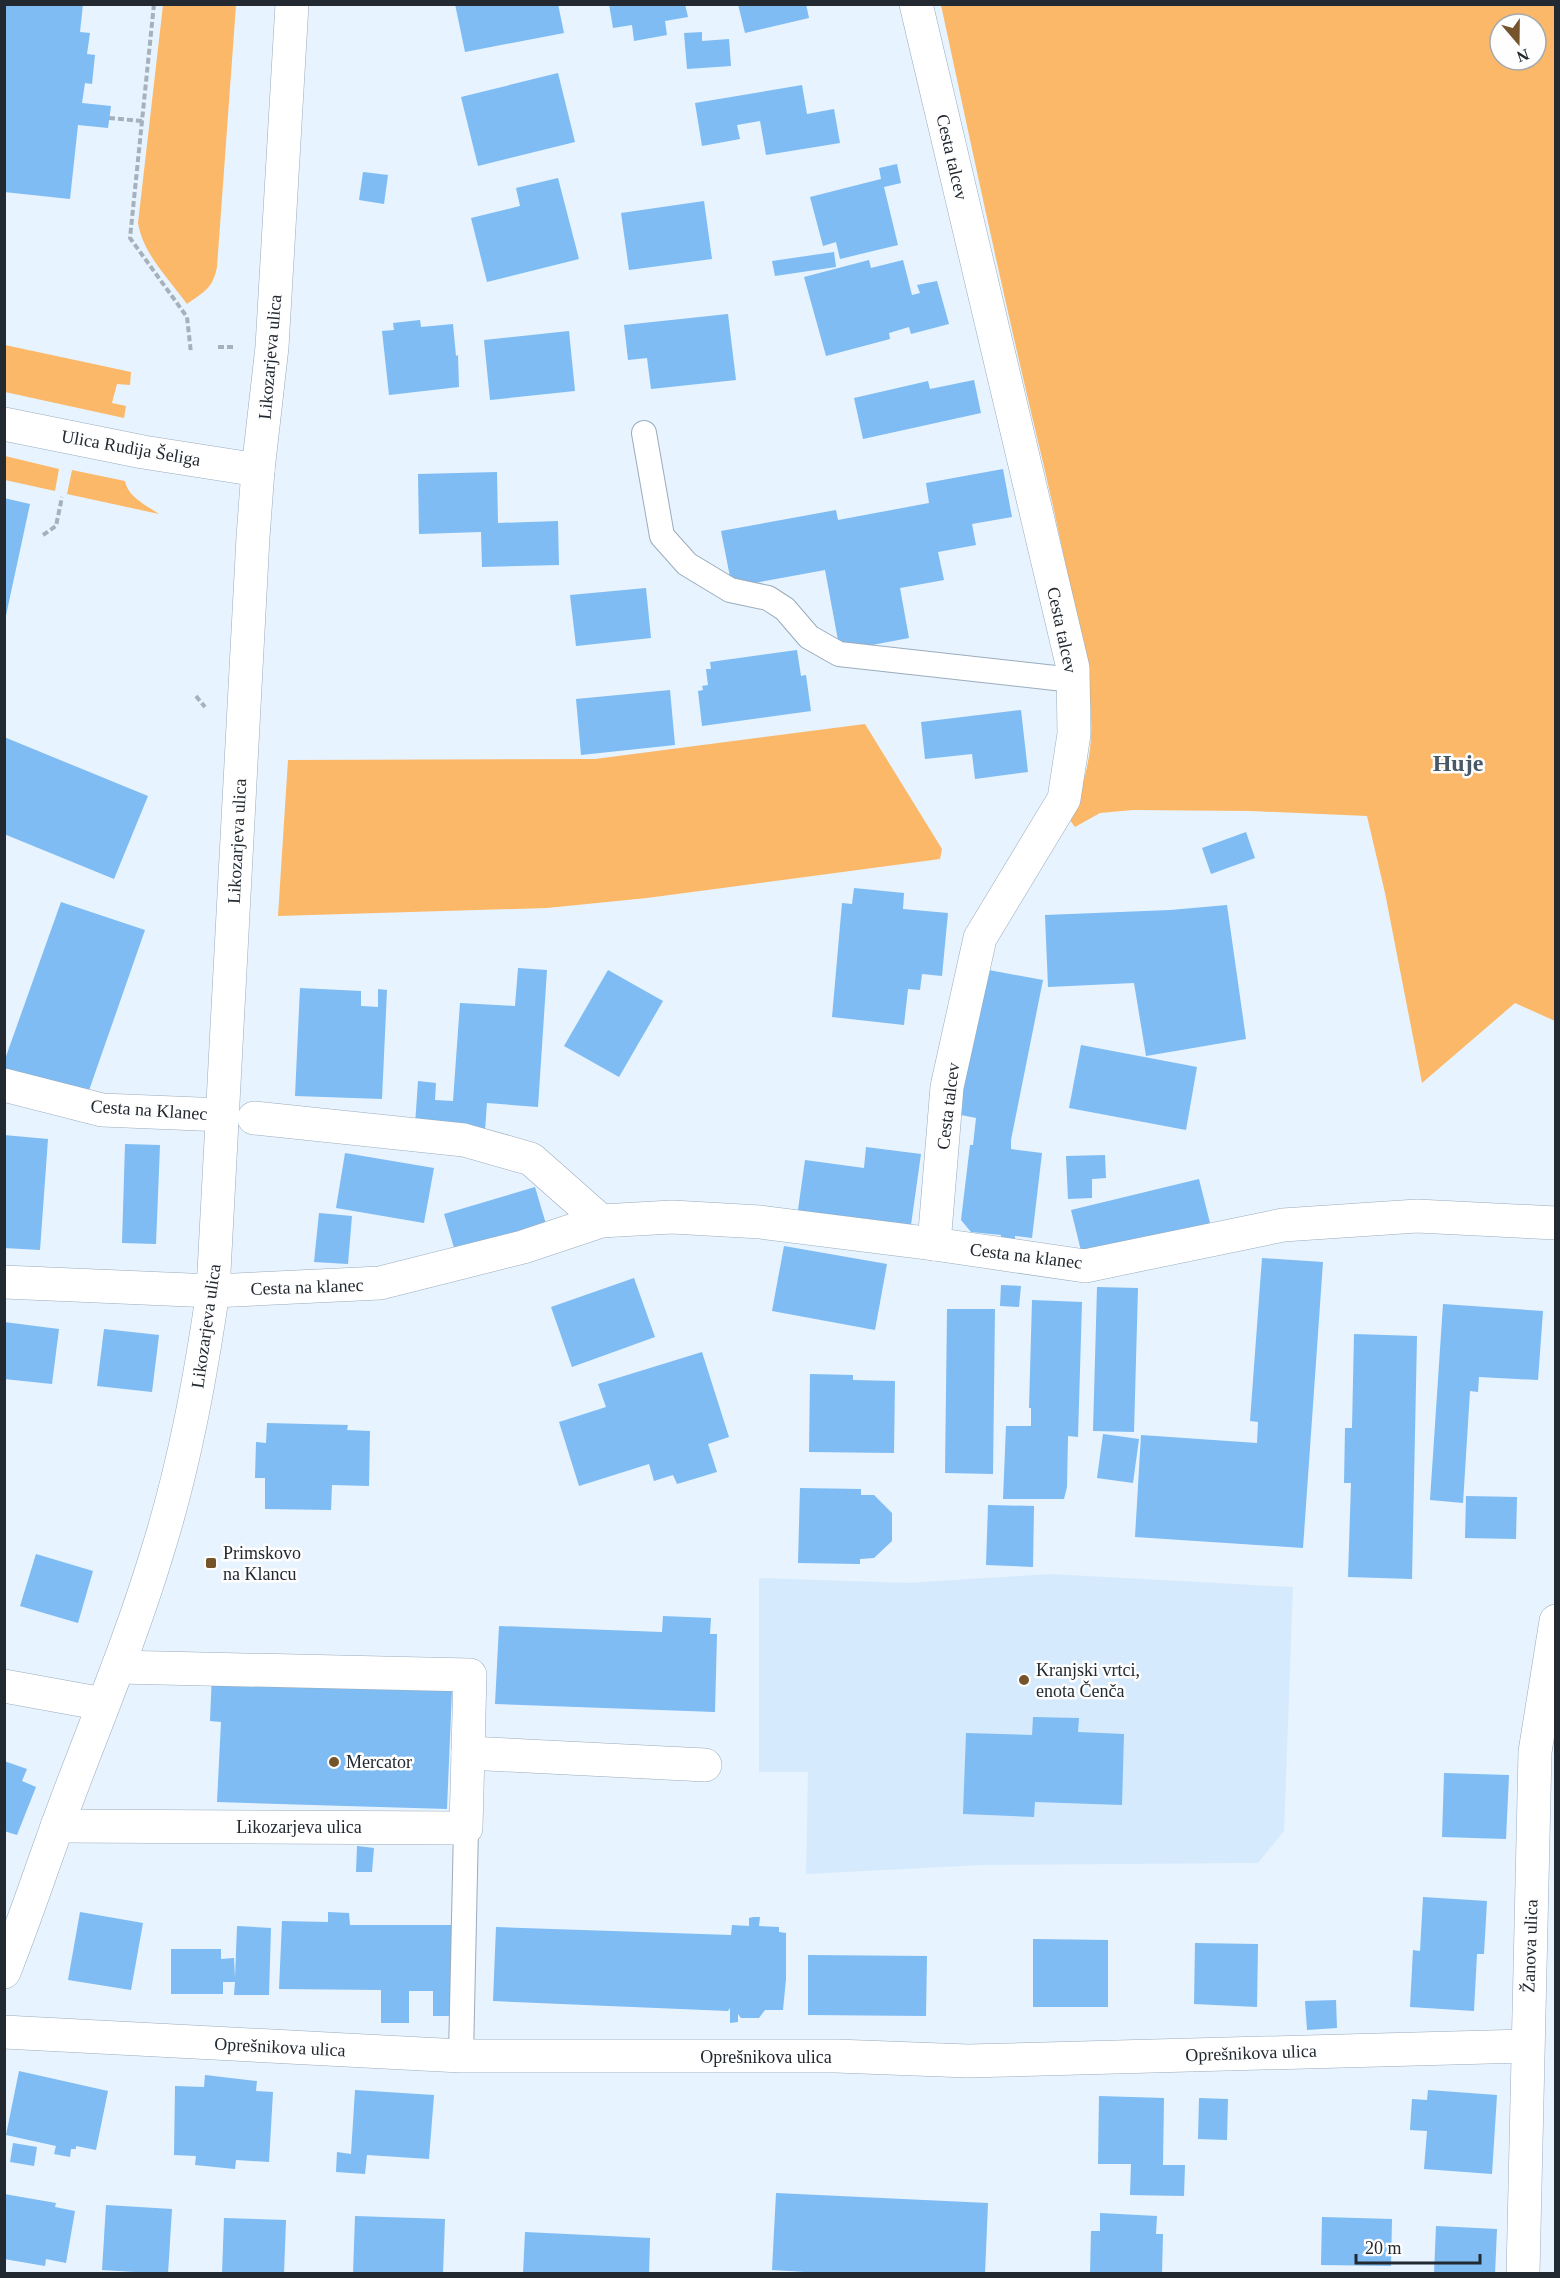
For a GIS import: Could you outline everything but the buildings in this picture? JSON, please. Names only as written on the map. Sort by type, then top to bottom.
[{"type":"street","name":"Likozarjeva ulica","points":[[4,1972],[118,1667],[157,1554],[188,1438],[203,1363],[238,1116],[258,470],[273,337],[292,4]]},
{"type":"street","name":"Cesta talcev","points":[[916,4],[1070,656],[1074,734],[1064,799],[980,938],[947,1087],[934,1244]]},
{"type":"street","name":"Ulica Rudija Šeliga","points":[[4,424],[143,452],[258,470]]},
{"type":"street","name":"Cesta na Klanec","points":[[4,1085],[102,1110],[238,1116]]},
{"type":"street","points":[[238,1116],[464,1140],[531,1159],[601,1221]]},
{"type":"street","name":"Cesta na klanec","points":[[4,1282],[213,1291],[380,1283],[523,1247],[601,1221],[672,1217],[760,1222],[1085,1266],[1283,1225],[1418,1216],[1556,1223]]},
{"type":"street","name":"Žanova ulica","points":[[1523,2274],[1535,1752],[1556,1621]]},
{"type":"street","points":[[118,1667],[470,1675],[466,1828]]},
{"type":"street","points":[[4,1686],[103,1704]]},
{"type":"street","points":[[468,1753],[705,1765]]},
{"type":"street","name":"Likozarjeva ulica","points":[[57,1826],[466,1828]]},
{"type":"street","name":"Oprešnikova ulica","points":[[4,2032],[461,2056],[836,2056],[968,2061],[1527,2046]]},
{"type":"lane","points":[[644,433],[662,536],[687,564],[730,590],[768,598],[785,609],[809,637],[839,654],[1073,680]]},
{"type":"lane","points":[[461,2056],[466,1828]]},
{"type":"path","points":[[154,4],[130,238],[187,317],[191,353]]},
{"type":"path","points":[[109,118],[142,121]]},
{"type":"path","points":[[44,535],[56,526],[62,497]]},
{"type":"shaded area","points":[[163,5],[236,5],[217,267],[210,285],[187,304],[151,256],[138,223]]},
{"type":"shaded area","points":[[941,5],[1555,5],[1555,1021],[1515,1003],[1422,1083],[1385,893],[1367,816],[1251,811],[1133,810],[1100,813],[1075,827],[1069,819],[1084,779],[1090,747],[1091,718],[1086,666],[1058,528]]},
{"type":"shaded area","points":[[5,345],[131,372],[130,385],[117,384],[112,403],[126,406],[124,418],[5,392]]},
{"type":"shaded area","points":[[5,456],[59,469],[55,491],[5,480]]},
{"type":"shaded area","points":[[72,470],[125,481],[134,496],[159,514],[67,494]]},
{"type":"shaded area","points":[[865,724],[942,849],[940,859],[647,898],[547,908],[278,916],[288,760],[595,759]]},
{"type":"shaded area","name":"Kranjski vrtci, enota Čenča","points":[[1050,1574],[1293,1587],[1284,1831],[1258,1863],[982,1865],[806,1874],[808,1772],[759,1772],[759,1578],[906,1583]]},
{"type":"place","name":"Primskovo na Klancu","points":[[211,1563]]},
{"type":"place","name":"Kranjski vrtci, enota Čenča","points":[[1024,1680]]},
{"type":"place","name":"Mercator","points":[[334,1762]]},
{"type":"district","name":"Huje","points":[[1458,763]]}]
